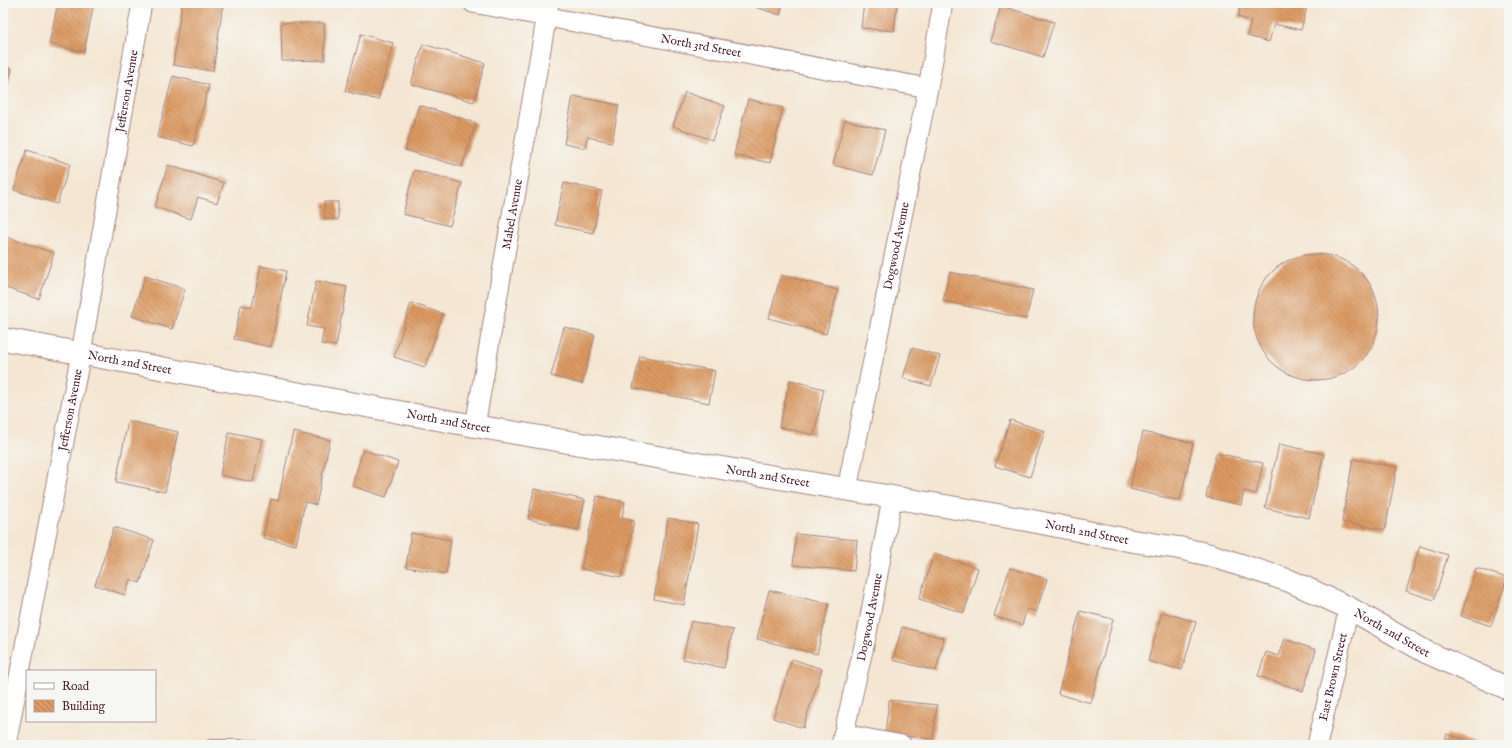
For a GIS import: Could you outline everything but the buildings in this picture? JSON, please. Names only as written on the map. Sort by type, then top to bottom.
[{"type":"street","name":"Jefferson Avenue","points":[[6,745],[81,353],[142,3]]},
{"type":"street","name":"North 3rd Street","points":[[473,3],[548,10],[928,88]]},
{"type":"street","name":"Dogwood Avenue","points":[[847,489],[928,88],[943,3]]},
{"type":"street","name":"Mabel Avenue","points":[[475,426],[548,10]]},
{"type":"street","name":"North 2nd Street","points":[[3,339],[475,426],[1027,520],[1133,542],[1179,548],[1210,555],[1290,581],[1349,608],[1426,652],[1509,689]]},
{"type":"street","name":"Dogwood Avenue","points":[[892,498],[868,633],[842,740],[902,745]]},
{"type":"street","name":"East Brown Street","points":[[1317,745],[1349,608]]},
{"type":"lane","points":[[210,745],[255,745]]}]
